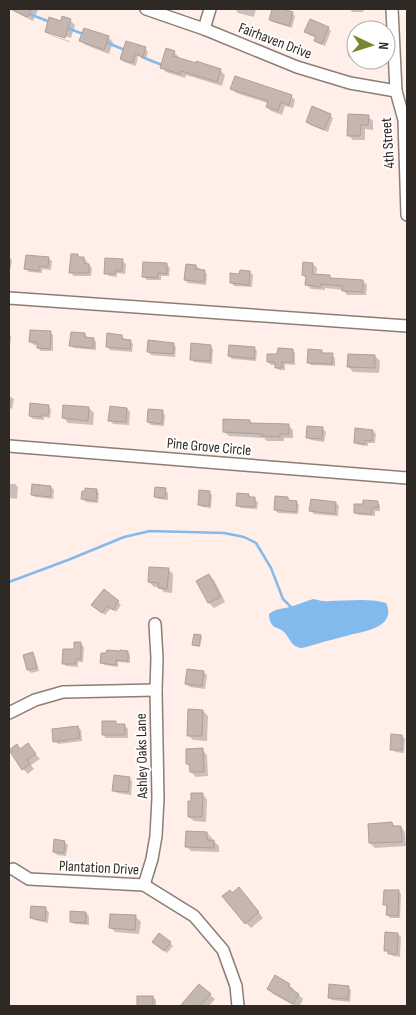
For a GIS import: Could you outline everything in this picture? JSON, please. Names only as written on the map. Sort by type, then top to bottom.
[{"type":"street","name":"Fairhaven Drive","points":[[146,9],[204,29],[297,67],[350,83],[396,91]]},
{"type":"street","points":[[204,29],[210,9]]},
{"type":"street","name":"4th Street","points":[[392,9],[396,91],[404,120],[407,215]]},
{"type":"street","points":[[9,298],[407,326]]},
{"type":"street","name":"Pine Grove Circle","points":[[9,446],[407,478]]},
{"type":"street","name":"Ashley Oaks Lane","points":[[144,885],[152,859],[156,836],[158,798],[156,690],[158,658],[155,624]]},
{"type":"street","points":[[9,713],[35,700],[63,692],[156,690]]},
{"type":"street","name":"Plantation Drive","points":[[13,869],[29,879],[144,885],[194,916],[223,950],[236,986],[238,1006]]},
{"type":"water","points":[[313,599],[325,601],[379,601],[386,603],[388,617],[373,629],[301,648],[293,644],[285,633],[271,623],[269,614]]},
{"type":"building","points":[[11,9],[32,9],[27,17]]},
{"type":"building","points":[[272,9],[293,12],[289,26],[269,20]]},
{"type":"building","points":[[62,16],[71,19],[65,38],[45,32],[49,17],[61,21]]},
{"type":"building","points":[[310,19],[329,27],[322,44],[314,41],[316,36],[304,32]]},
{"type":"building","points":[[84,28],[109,36],[104,50],[79,41]]},
{"type":"building","points":[[126,41],[146,47],[143,57],[135,54],[133,63],[120,59]]},
{"type":"building","points":[[166,48],[175,51],[173,56],[221,69],[217,82],[181,71],[180,74],[160,68]]},
{"type":"building","points":[[235,76],[292,95],[289,105],[281,102],[278,111],[266,107],[268,101],[230,89]]},
{"type":"building","points":[[312,106],[331,114],[324,130],[306,122]]},
{"type":"building","points":[[348,114],[369,115],[368,125],[361,125],[360,136],[347,136]]},
{"type":"building","points":[[71,254],[78,254],[78,257],[84,257],[84,263],[89,264],[89,273],[69,273]]},
{"type":"building","points":[[26,255],[49,257],[48,267],[39,266],[39,271],[24,269]]},
{"type":"building","points":[[105,258],[123,259],[122,271],[115,271],[115,274],[104,274]]},
{"type":"building","points":[[143,262],[167,263],[167,274],[158,273],[158,278],[142,277]]},
{"type":"building","points":[[303,262],[313,263],[312,274],[330,275],[330,278],[363,280],[363,292],[342,291],[342,286],[321,284],[321,287],[305,285],[306,276],[302,275]]},
{"type":"building","points":[[186,264],[196,265],[196,269],[205,270],[204,282],[184,280]]},
{"type":"building","points":[[240,270],[250,271],[249,285],[230,283],[230,273],[239,274]]},
{"type":"building","points":[[30,330],[51,331],[50,349],[37,348],[37,342],[29,342]]},
{"type":"building","points":[[71,332],[85,333],[85,337],[94,338],[93,348],[69,346]]},
{"type":"building","points":[[107,333],[122,335],[122,339],[131,340],[130,349],[106,347]]},
{"type":"building","points":[[148,340],[174,343],[173,354],[147,352]]},
{"type":"building","points":[[191,343],[211,345],[210,361],[190,360]]},
{"type":"building","points":[[229,345],[255,347],[254,359],[228,356]]},
{"type":"building","points":[[278,348],[293,349],[293,362],[282,362],[282,368],[275,368],[275,362],[267,362],[267,354],[277,354]]},
{"type":"building","points":[[308,349],[322,350],[322,353],[333,353],[332,364],[307,363]]},
{"type":"building","points":[[348,354],[375,355],[375,368],[347,367]]},
{"type":"building","points":[[30,403],[49,405],[48,415],[41,415],[41,417],[29,416]]},
{"type":"building","points":[[63,405],[89,407],[88,421],[62,418]]},
{"type":"building","points":[[110,406],[127,408],[126,422],[108,421]]},
{"type":"building","points":[[148,409],[163,410],[162,424],[147,422]]},
{"type":"building","points":[[223,419],[250,420],[250,423],[289,424],[289,434],[280,434],[280,437],[223,432]]},
{"type":"building","points":[[307,426],[323,427],[322,439],[306,438]]},
{"type":"building","points":[[355,428],[373,430],[372,441],[365,440],[365,444],[354,443]]},
{"type":"building","points":[[32,484],[51,486],[50,497],[31,495]]},
{"type":"building","points":[[155,487],[166,488],[165,498],[154,497]]},
{"type":"building","points":[[85,488],[97,489],[96,501],[81,499],[82,491],[85,491]]},
{"type":"building","points":[[199,490],[210,491],[209,506],[198,505]]},
{"type":"building","points":[[237,493],[249,494],[249,497],[255,497],[255,507],[236,506]]},
{"type":"building","points":[[275,496],[288,497],[288,500],[297,501],[296,512],[274,510]]},
{"type":"building","points":[[311,499],[336,502],[335,514],[309,511]]},
{"type":"building","points":[[363,500],[378,501],[378,508],[372,508],[372,514],[354,513],[354,504],[363,504]]},
{"type":"building","points":[[149,567],[169,568],[167,589],[158,588],[158,583],[148,582]]},
{"type":"building","points":[[209,574],[221,597],[208,603],[196,581]]},
{"type":"building","points":[[104,589],[119,601],[113,610],[107,606],[102,613],[91,605]]},
{"type":"building","points":[[194,634],[201,635],[199,646],[192,645]]},
{"type":"building","points":[[74,642],[81,642],[81,659],[76,659],[75,664],[62,664],[63,649],[74,649]]},
{"type":"building","points":[[107,650],[128,651],[128,661],[116,660],[116,665],[100,663],[101,653],[106,653]]},
{"type":"building","points":[[33,652],[37,668],[27,670],[23,655]]},
{"type":"building","points":[[187,669],[204,671],[202,686],[185,684]]},
{"type":"building","points":[[188,709],[203,710],[202,736],[187,736]]},
{"type":"building","points":[[102,721],[116,721],[116,724],[125,724],[125,735],[102,735]]},
{"type":"building","points":[[78,726],[80,738],[53,742],[52,729]]},
{"type":"building","points":[[391,734],[402,735],[402,750],[390,750]]},
{"type":"building","points":[[28,743],[36,754],[27,760],[30,764],[22,770],[9,750],[17,744],[20,749]]},
{"type":"building","points":[[203,748],[204,772],[190,772],[189,764],[186,764],[186,749]]},
{"type":"building","points":[[114,775],[130,777],[128,792],[112,791]]},
{"type":"building","points":[[191,793],[203,793],[202,817],[188,817],[188,801],[191,801]]},
{"type":"building","points":[[392,822],[393,826],[401,826],[402,842],[369,843],[368,824]]},
{"type":"building","points":[[186,831],[207,832],[207,840],[214,840],[214,848],[185,847]]},
{"type":"building","points":[[54,839],[65,841],[64,853],[53,852]]},
{"type":"building","points":[[239,887],[259,912],[245,924],[222,896],[230,890],[232,893]]},
{"type":"building","points":[[384,890],[399,890],[398,916],[386,915],[387,905],[383,905]]},
{"type":"building","points":[[31,906],[46,907],[45,921],[30,918]]},
{"type":"building","points":[[70,911],[86,912],[86,923],[70,922]]},
{"type":"building","points":[[110,914],[136,915],[135,930],[109,928]]},
{"type":"building","points":[[385,932],[398,933],[397,954],[388,954],[388,951],[384,951]]},
{"type":"building","points":[[159,933],[171,942],[164,951],[152,942]]},
{"type":"building","points":[[275,975],[290,984],[288,987],[299,994],[293,1004],[267,989]]},
{"type":"building","points":[[199,984],[211,994],[200,1006],[180,1006]]},
{"type":"building","points":[[329,984],[349,986],[348,999],[328,998]]},
{"type":"building","points":[[137,996],[153,996],[153,1006],[137,1006]]},
{"type":"waterway","points":[[27,13],[50,22]]},
{"type":"waterway","points":[[65,27],[83,34]]},
{"type":"waterway","points":[[105,42],[125,50]]},
{"type":"waterway","points":[[142,57],[162,65]]},
{"type":"waterway","points":[[9,582],[124,537],[150,531],[224,533],[244,537],[256,543],[271,568],[283,599],[291,607]]}]
